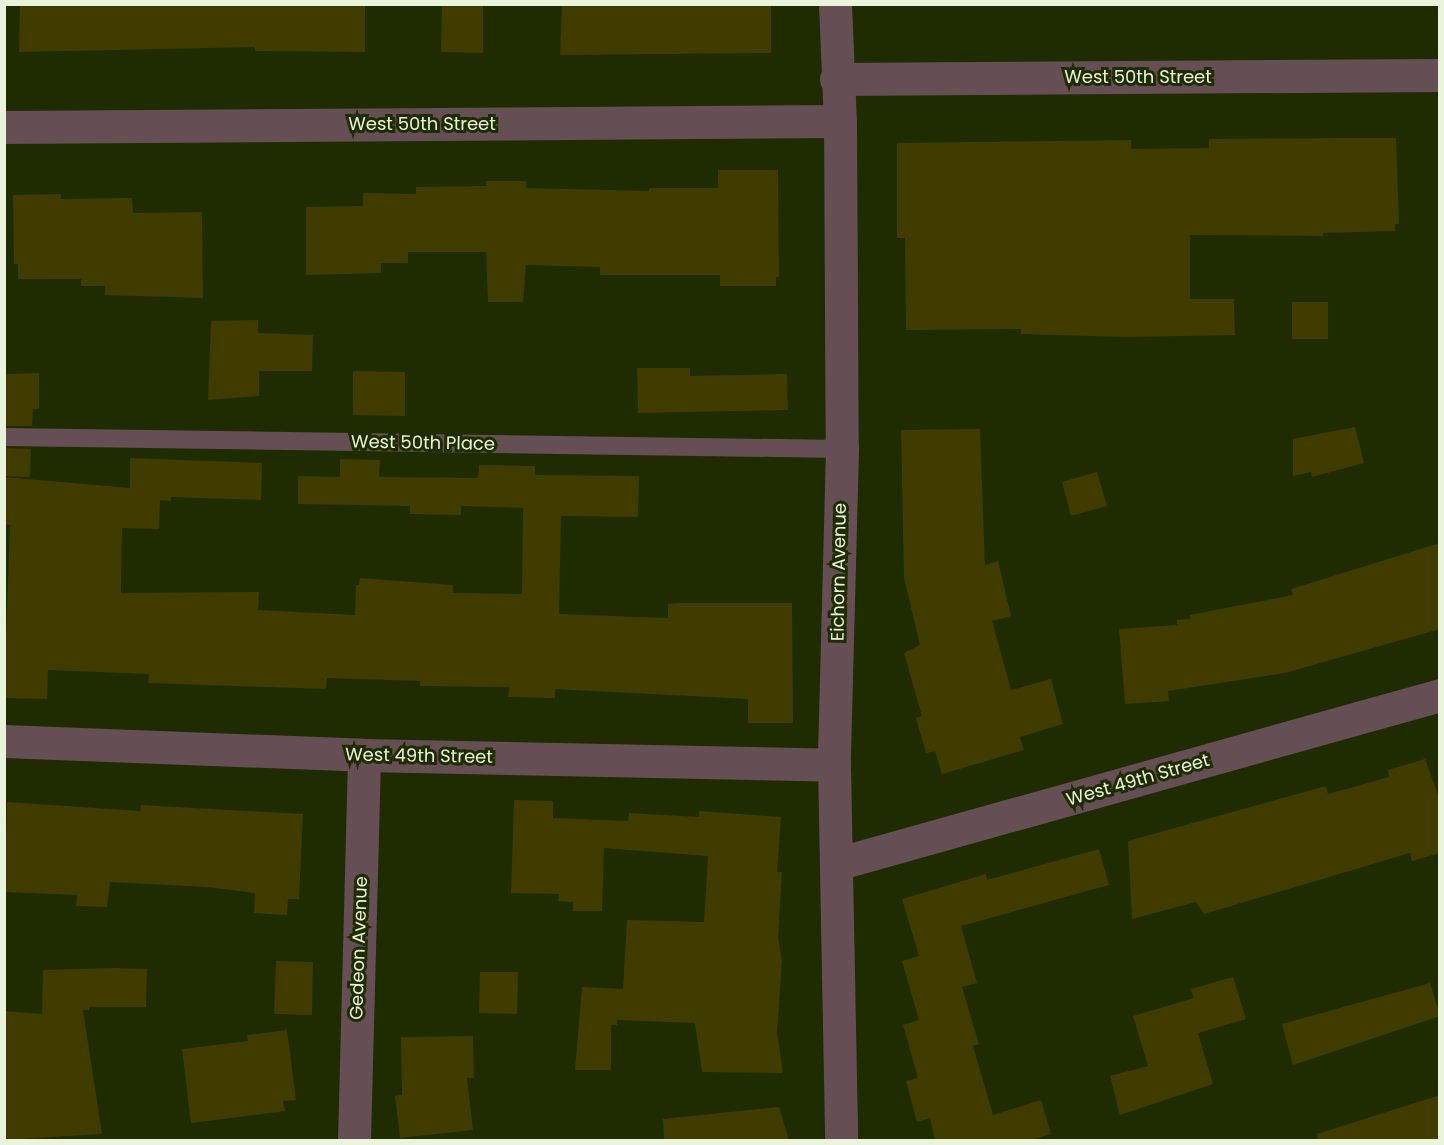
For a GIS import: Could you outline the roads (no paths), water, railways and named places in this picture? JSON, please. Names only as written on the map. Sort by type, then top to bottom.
[{"type":"street","name":"Eichorn Avenue","points":[[835,4],[836,79],[840,121],[842,449],[834,765],[841,1140]]},
{"type":"street","name":"West 50th Street","points":[[836,79],[1440,75]]},
{"type":"street","name":"West 50th Street","points":[[4,127],[840,121]]},
{"type":"street","name":"West 49th Street","points":[[836,864],[1440,695]]},
{"type":"street","name":"West 49th Street","points":[[4,741],[364,755],[834,765]]},
{"type":"street","name":"Gedeon Avenue","points":[[354,1140],[364,755]]},
{"type":"lane","name":"West 50th Place","points":[[4,437],[842,449]]}]
